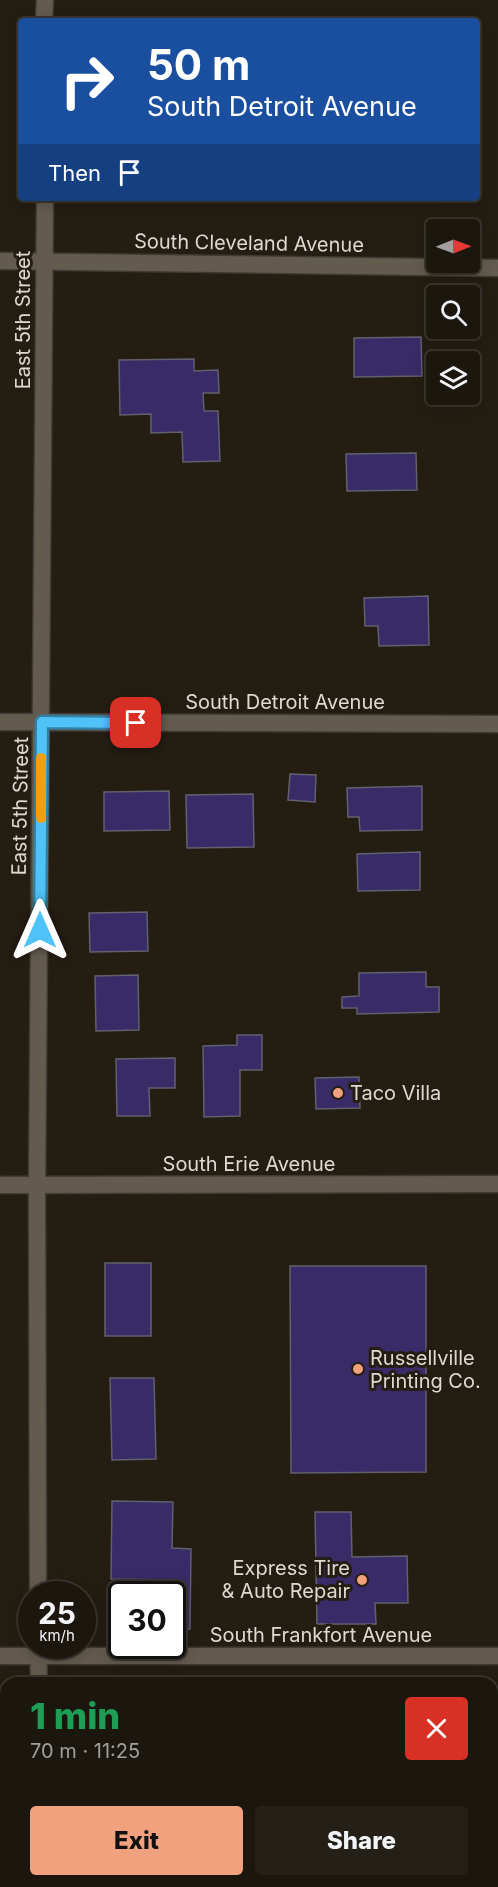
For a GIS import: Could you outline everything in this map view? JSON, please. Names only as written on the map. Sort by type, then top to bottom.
[{"type":"street","points":[[44,18],[45,0]]},
{"type":"street","name":"East 5th Street","points":[[38,1581],[37,1185],[45,201]]},
{"type":"street","name":"South Cleveland Avenue","points":[[0,261],[498,268]]},
{"type":"street","name":"South Detroit Avenue","points":[[0,722],[498,724]]},
{"type":"street","name":"South Erie Avenue","points":[[0,1185],[498,1184]]},
{"type":"street","name":"South Frankfort Avenue","points":[[96,1652],[498,1656]]},
{"type":"street","name":"South Frankfort Avenue","points":[[0,1656],[18,1654]]},
{"type":"street","points":[[38,1659],[39,1677]]},
{"type":"street","points":[[498,1744],[498,1887]]},
{"type":"building","points":[[421,337],[422,376],[354,377],[354,338]]},
{"type":"building","points":[[194,359],[194,371],[218,370],[219,393],[203,393],[204,411],[218,411],[220,461],[183,462],[182,432],[151,433],[151,414],[120,415],[119,360]]},
{"type":"building","points":[[416,453],[417,490],[347,491],[346,454]]},
{"type":"building","points":[[428,596],[429,645],[379,646],[378,626],[365,626],[364,598]]},
{"type":"building","points":[[290,774],[316,775],[315,802],[288,800]]},
{"type":"building","points":[[422,786],[422,830],[360,831],[359,817],[348,817],[347,788]]},
{"type":"building","points":[[169,791],[170,830],[104,831],[104,792]]},
{"type":"building","points":[[253,794],[254,847],[187,848],[186,795]]},
{"type":"building","points":[[420,852],[420,890],[358,891],[357,854]]},
{"type":"building","points":[[147,912],[148,951],[90,952],[89,913]]},
{"type":"building","points":[[426,972],[426,987],[439,987],[439,1012],[357,1014],[357,1008],[342,1008],[342,997],[359,996],[359,973]]},
{"type":"building","points":[[138,975],[139,1030],[96,1031],[95,976]]},
{"type":"building","points":[[237,1035],[262,1035],[262,1070],[240,1070],[240,1116],[204,1117],[203,1046],[237,1045]]},
{"type":"building","points":[[175,1058],[175,1088],[149,1088],[150,1116],[117,1116],[116,1059]]},
{"type":"building","name":"Taco Villa","points":[[359,1077],[360,1108],[316,1109],[315,1078]]},
{"type":"building","points":[[105,1263],[151,1263],[151,1336],[105,1336]]},
{"type":"building","name":"Russellville Printing Co.","points":[[290,1266],[426,1266],[426,1472],[291,1473]]},
{"type":"building","points":[[110,1378],[154,1378],[156,1459],[112,1460]]},
{"type":"building","points":[[112,1501],[173,1502],[172,1548],[191,1549],[190,1629],[186,1629],[186,1581],[111,1579]]},
{"type":"building","name":"Express Tire & Auto Repair","points":[[315,1512],[351,1512],[352,1557],[407,1556],[408,1603],[375,1603],[376,1624],[317,1624]]},
{"type":"slow traffic","points":[[41,758],[41,818]]},
{"type":"place","name":"Taco Villa","points":[[338,1093]]},
{"type":"place","name":"Russellville Printing Co.","points":[[358,1369]]},
{"type":"place","name":"Express Tire & Auto Repair","points":[[362,1580]]},
{"type":"route","points":[[40,930],[42,722],[136,723]]}]
